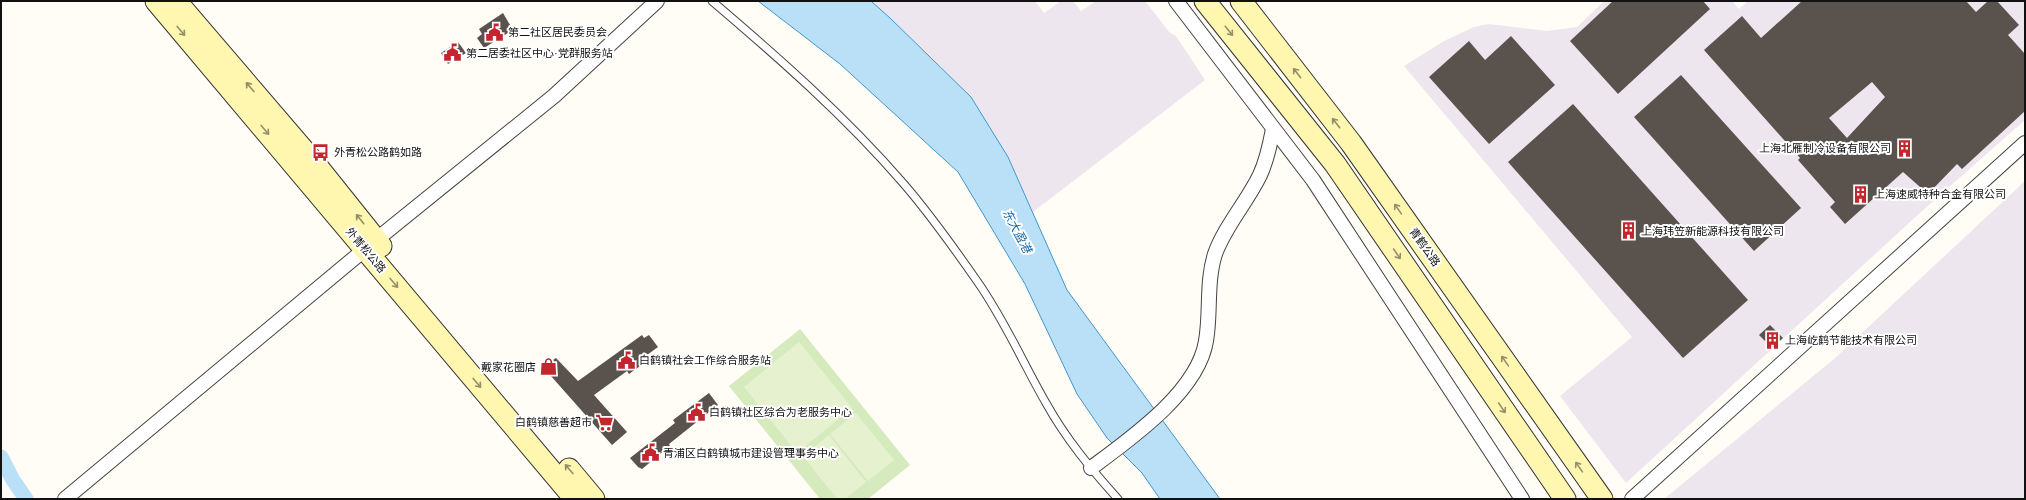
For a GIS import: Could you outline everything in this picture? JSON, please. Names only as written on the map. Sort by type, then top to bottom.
[{"type":"main road","name":"外青松公路","points":[[156,1],[594,499]]},
{"type":"main road","name":"外青松公路","points":[[176,1],[308,155],[370,244],[575,499]]},
{"type":"main road","points":[[1205,1],[1306,125],[1335,164],[1565,499]]},
{"type":"main road","name":"青鹤公路","points":[[1241,1],[1352,143],[1602,499]]},
{"type":"street","points":[[65,499],[370,244],[554,96],[657,1]]},
{"type":"street","points":[[1176,1],[1313,180],[1522,499]]},
{"type":"street","points":[[1091,468],[1117,450],[1166,407],[1190,379],[1202,359],[1206,340],[1208,303],[1216,254],[1260,176],[1267,158],[1273,129]]},
{"type":"street","points":[[1632,499],[2025,143]]},
{"type":"lane","points":[[712,1],[772,52],[824,100],[903,183],[979,283],[1007,331],[1046,404],[1072,445],[1118,499]]},
{"type":"shaded area","points":[[871,1],[1035,1],[1044,13],[1061,1],[1073,1],[1081,11],[1096,1],[1145,1],[1170,33],[1176,36],[1205,80],[1033,212],[1008,157],[971,97]]},
{"type":"shaded area","points":[[1604,1],[1732,1],[1739,9],[1748,1],[2025,1],[2025,120],[1922,211],[1626,483],[1560,396],[1632,337],[1404,66],[1444,41],[1474,27],[1489,24],[1547,31],[1577,27]]},
{"type":"shaded area","points":[[2025,181],[2024,499],[1664,499],[1834,359]]},
{"type":"green space","points":[[800,329],[910,465],[868,499],[820,499],[729,386]]},
{"type":"green space","points":[[799,342],[852,408],[797,453],[744,387]]},
{"type":"green space","points":[[856,413],[894,460],[868,481],[830,434]]},
{"type":"green space","points":[[829,435],[866,482],[845,499],[837,499],[803,456]]},
{"type":"water","name":"东大盈港","points":[[758,1],[871,1],[971,97],[1008,157],[1067,290],[1220,499],[1160,499],[1142,473],[1107,438],[1077,394],[1025,284],[958,172],[840,64]]},
{"type":"building","points":[[1613,1],[1703,1],[1710,9],[1618,94],[1570,41]]},
{"type":"building","points":[[1802,1],[1966,1],[1976,12],[1988,1],[1997,1],[2019,25],[2008,35],[2025,54],[2025,111],[1962,169],[1957,164],[1928,194],[1903,172],[1845,224],[1830,207],[1835,202],[1798,160],[1800,158],[1704,50],[1742,16],[1761,38]],"holes":[[[1872,82],[1885,97],[1847,138],[1829,118]]]},
{"type":"building","name":"第二社区居民委员会","points":[[503,13],[513,30],[484,48],[477,38],[482,34],[479,29]]},
{"type":"building","points":[[1511,36],[1555,85],[1489,144],[1429,77],[1469,41],[1485,60]]},
{"type":"building","name":"第二居委社区中心·党群服务站","points":[[458,42],[466,53],[448,64],[441,53]]},
{"type":"building","points":[[1681,75],[1801,208],[1754,251],[1634,117]]},
{"type":"building","name":"上海玮笠新能源科技有限公司","points":[[1573,104],[1748,300],[1683,358],[1508,162]]},
{"type":"building","name":"上海屹鹤节能技术有限公司","points":[[1770,325],[1783,338],[1772,348],[1759,335]]},
{"type":"building","points":[[642,335],[644,338],[649,335],[658,347],[647,355],[650,359],[629,374],[627,371],[594,395],[627,432],[612,445],[543,367],[556,358],[578,381]]},
{"type":"building","points":[[709,393],[718,405],[669,444],[670,446],[642,469],[638,467],[630,458],[675,423],[673,420]]},
{"type":"waterway","points":[[1,457],[13,480],[26,499]]},
{"type":"place","name":"第二社区居民委员会","points":[[495,32]]},
{"type":"place","name":"第二居委社区中心·党群服务站","points":[[453,53]]},
{"type":"place","name":"上海北雁制冷设备有限公司","points":[[1904,148]]},
{"type":"place","name":"外青松公路鹤如路","points":[[321,152]]},
{"type":"place","name":"上海速威特种合金有限公司","points":[[1861,194]]},
{"type":"place","name":"上海玮笠新能源科技有限公司","points":[[1628,231]]},
{"type":"place","name":"上海屹鹤节能技术有限公司","points":[[1772,340]]},
{"type":"place","name":"白鹤镇社会工作综合服务站","points":[[626,360]]},
{"type":"place","name":"戴家花圈店","points":[[549,367]]},
{"type":"place","name":"白鹤镇社区综合为老服务中心","points":[[696,412]]},
{"type":"place","name":"白鹤镇慈善超市","points":[[605,422]]},
{"type":"place","name":"青浦区白鹤镇城市建设管理事务中心","points":[[650,453]]}]
